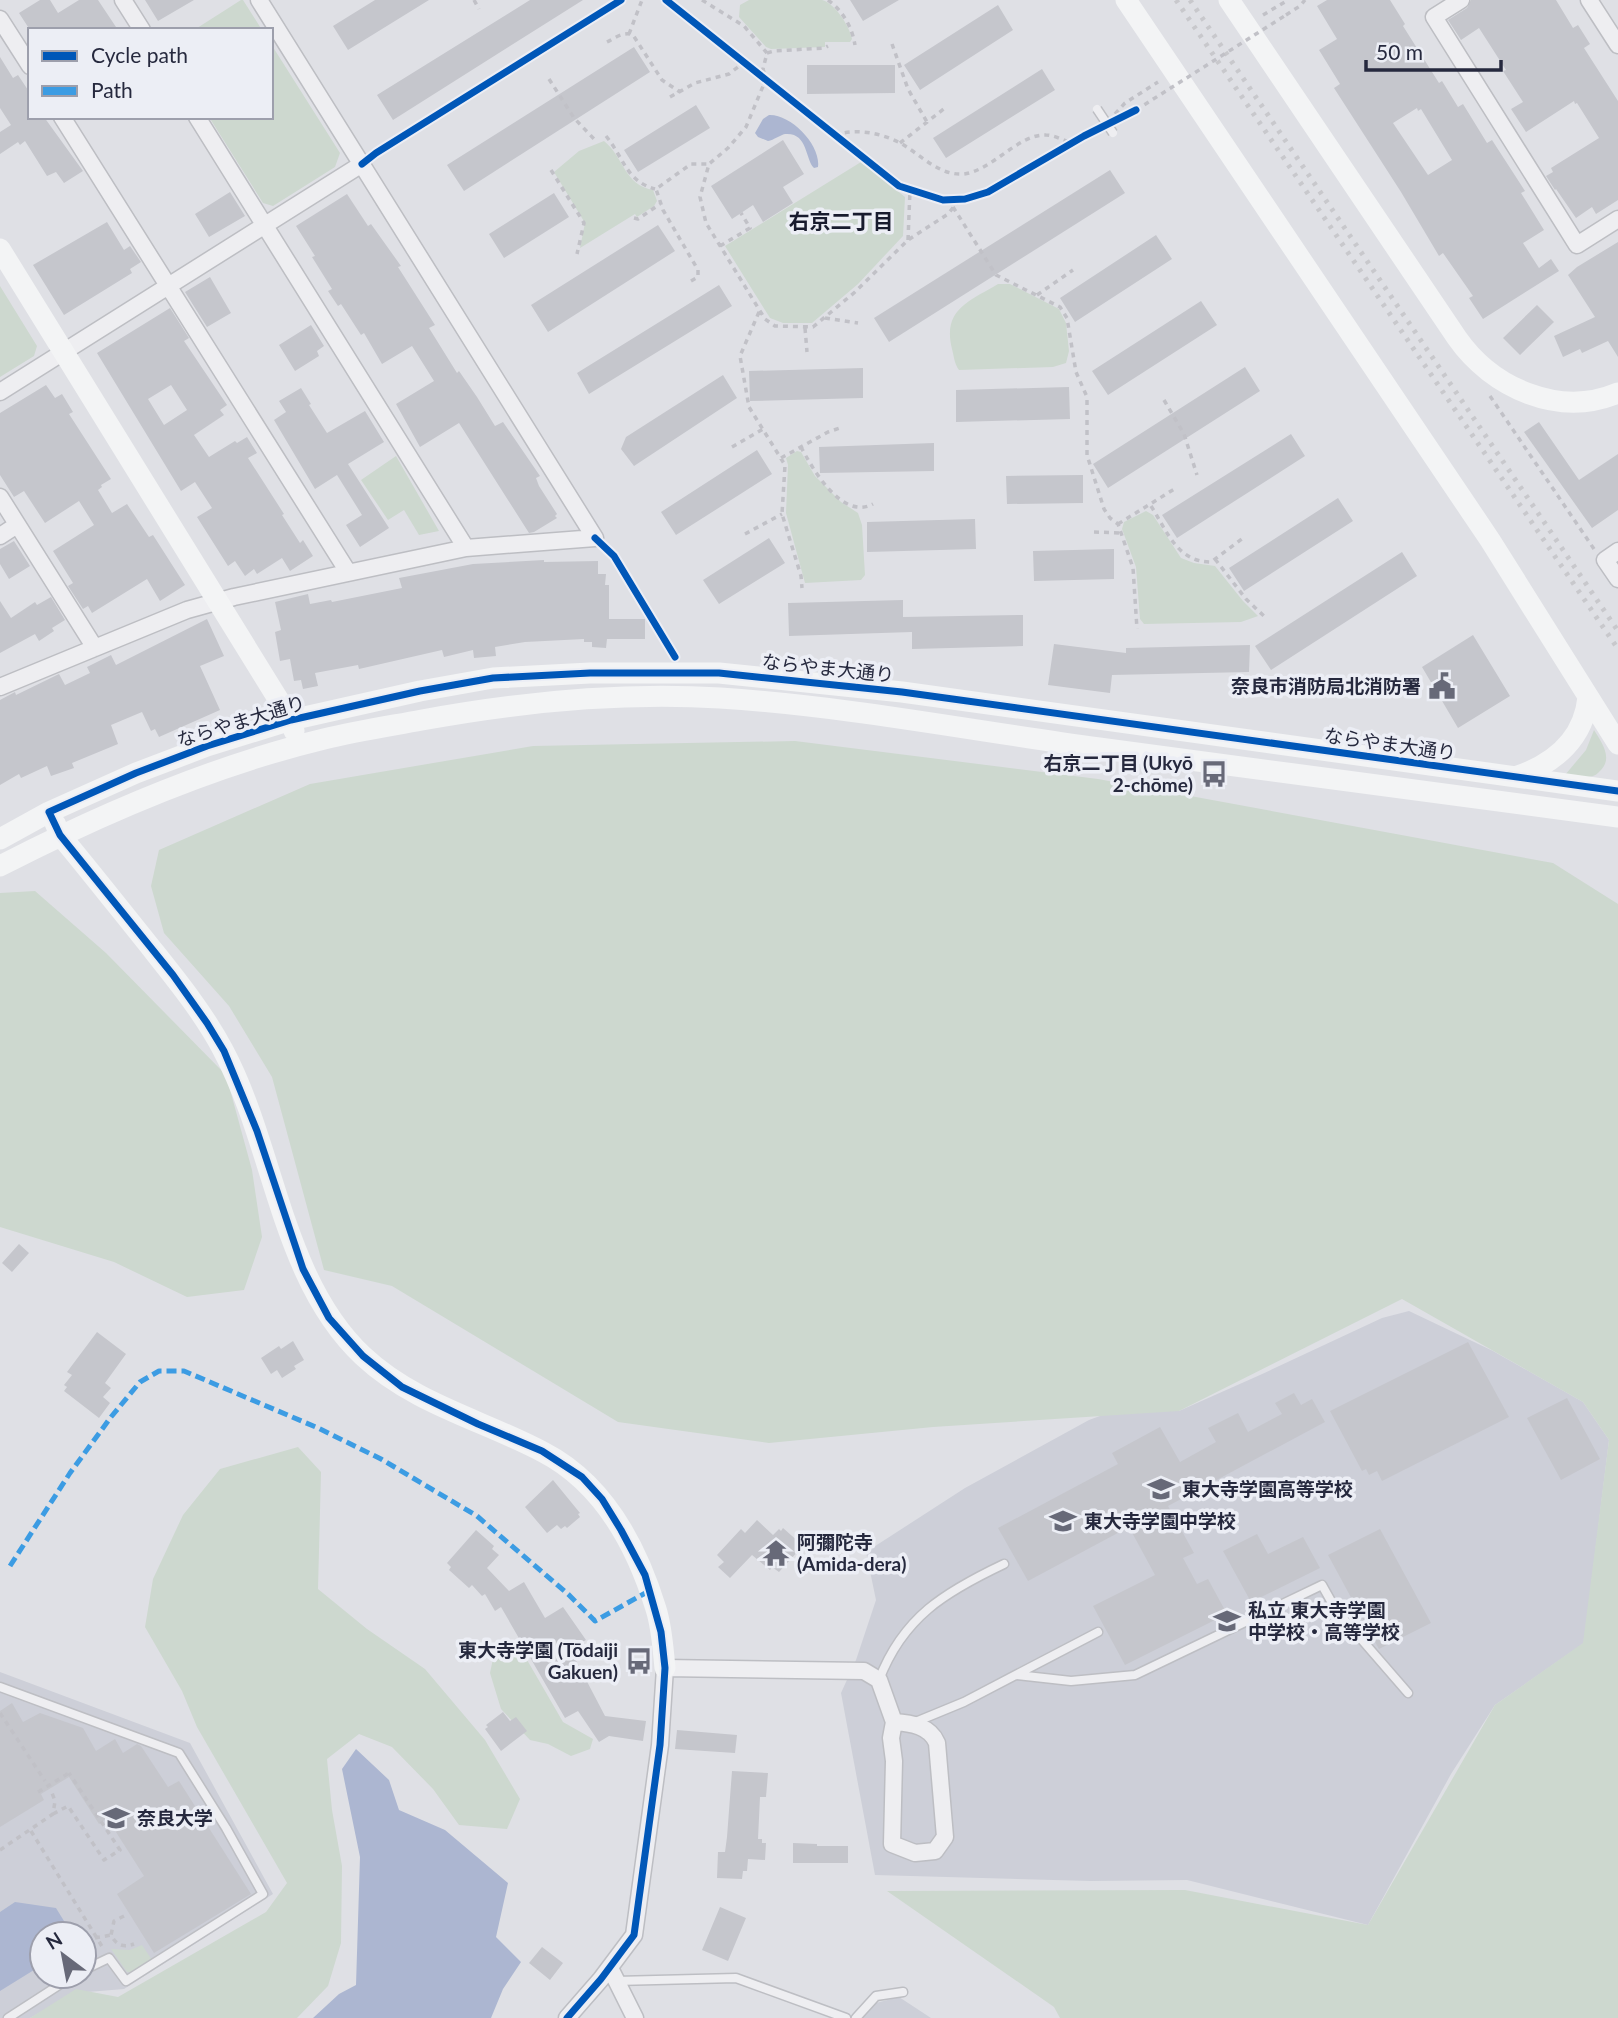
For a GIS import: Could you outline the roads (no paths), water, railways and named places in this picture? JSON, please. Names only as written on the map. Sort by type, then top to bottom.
[{"type":"street","points":[[123,0],[141,28]]},
{"type":"street","points":[[0,687],[187,610],[218,601],[466,548],[595,538],[259,0]]},
{"type":"street","points":[[1126,0],[1483,529],[1618,744]]},
{"type":"street","points":[[1229,0],[1449,327],[1477,363],[1514,388],[1545,398],[1575,402],[1596,400],[1618,393]]},
{"type":"street","points":[[1461,0],[1434,17],[1577,245],[1618,219]]},
{"type":"street","points":[[1589,0],[1618,45]]},
{"type":"street","points":[[0,19],[28,63]]},
{"type":"street","points":[[63,119],[348,572]]},
{"type":"street","points":[[198,119],[466,548]]},
{"type":"street","points":[[0,392],[362,164]]},
{"type":"street","points":[[0,249],[291,720],[298,746]]},
{"type":"street","points":[[0,498],[95,648]]},
{"type":"street","points":[[0,536],[18,525]]},
{"type":"street","points":[[1611,555],[1618,579]]},
{"type":"street","name":"ならやま大通り","points":[[0,839],[49,812],[136,773],[207,746],[291,720],[419,691],[493,678],[590,673],[719,673],[902,692],[1618,791]]},
{"type":"street","points":[[1516,777],[1541,768],[1563,749],[1577,733],[1586,715],[1588,696]]},
{"type":"street","name":"ならやま大通り","points":[[0,866],[61,835],[216,771],[298,746],[484,709],[609,698],[719,698],[900,718],[1094,747],[1618,817]]},
{"type":"street","points":[[49,812],[61,835],[173,975],[223,1051],[257,1131],[303,1269],[329,1318],[363,1356],[401,1387],[542,1451],[582,1477],[602,1499],[645,1576],[659,1621],[665,1668],[660,1745],[634,1935],[613,1974],[567,2018]]},
{"type":"street","points":[[665,1668],[864,1671],[879,1680],[894,1722],[891,1738],[894,1761],[892,1844],[915,1853],[935,1851],[945,1837],[937,1743],[934,1736],[913,1723],[894,1722]]},
{"type":"street","points":[[613,1974],[635,2018]]},
{"type":"lane","points":[[1097,109],[1113,133]]},
{"type":"lane","points":[[879,1680],[895,1644],[920,1615],[970,1580],[1004,1564]]},
{"type":"lane","points":[[1017,1675],[1071,1681],[1135,1675],[1322,1585],[1336,1610],[1408,1693]]},
{"type":"lane","points":[[913,1723],[964,1703],[1098,1632]]},
{"type":"lane","points":[[0,1688],[179,1753],[263,1894],[126,1981],[109,1958],[98,1963]]},
{"type":"lane","points":[[613,1974],[736,1978],[846,2018]]},
{"type":"lane","points":[[8,2018],[51,1990]]},
{"type":"lane","points":[[856,2018],[876,1996],[903,1992]]},
{"type":"water","points":[[769,115],[786,120],[803,132],[815,149],[818,167],[814,168],[811,164],[798,137],[785,134],[768,141],[758,137],[755,133],[763,119]]},
{"type":"water","points":[[356,1749],[389,1780],[399,1810],[445,1830],[508,1883],[496,1937],[521,1962],[503,1989],[491,2018],[313,2018],[339,1994],[356,1985],[360,1857],[342,1769]]},
{"type":"water","points":[[15,1902],[56,1908],[63,1920],[28,1920],[28,1974],[0,1991],[0,1912]]},
{"type":"railway","points":[[1176,0],[1618,649]]},
{"type":"railway","points":[[1190,0],[1618,631]]},
{"type":"place","name":"奈良市消防局北消防署","points":[[1442,686]]},
{"type":"place","name":"右京二丁目 (Ukyō 2-chōme)","points":[[1214,774]]},
{"type":"place","name":"東大寺学園高等学校","points":[[1161,1489]]},
{"type":"place","name":"東大寺学園中学校","points":[[1063,1521]]},
{"type":"place","name":"阿彌陀寺 (Amida-dera)","points":[[776,1553]]},
{"type":"place","name":"私立 東大寺学園 中学校・高等学校","points":[[1227,1621]]},
{"type":"place","name":"東大寺学園 (Tōdaiji Gakuen)","points":[[639,1661]]},
{"type":"place","name":"奈良大学","points":[[116,1818]]},
{"type":"district","name":"右京二丁目","points":[[841,222]]}]
